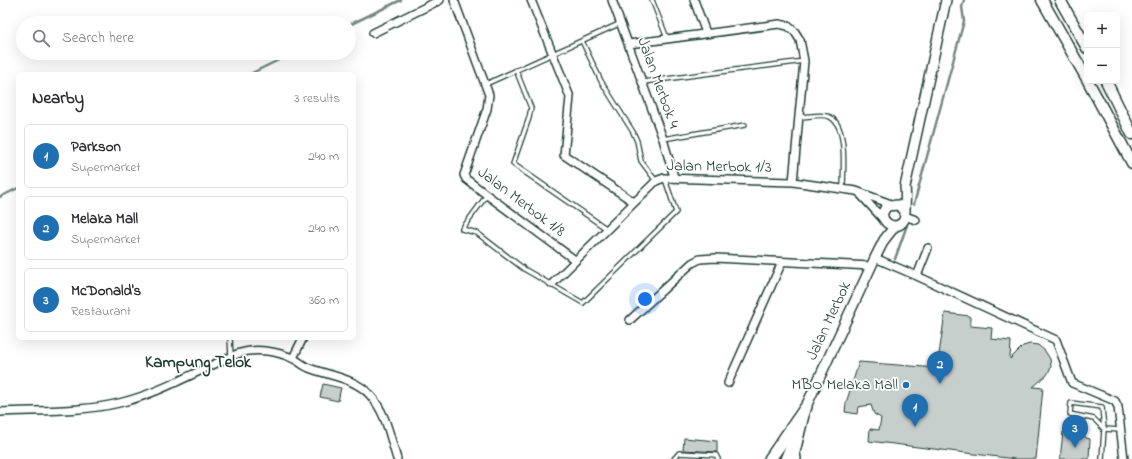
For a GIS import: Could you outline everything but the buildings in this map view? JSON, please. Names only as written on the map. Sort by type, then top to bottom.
[{"type":"highway","points":[[770,459],[806,407]]},
{"type":"highway","points":[[795,459],[794,452],[806,407]]},
{"type":"main road","points":[[1042,0],[1084,73]]},
{"type":"main road","points":[[1060,0],[1084,43]]},
{"type":"main road","points":[[1090,84],[1132,163]]},
{"type":"main road","points":[[1107,84],[1132,134]]},
{"type":"street","points":[[373,33],[440,0]]},
{"type":"street","name":"Jalan Merbok 1/8","points":[[454,0],[490,95],[489,102],[464,175],[466,179],[575,260]]},
{"type":"street","points":[[531,0],[570,97],[564,155],[634,202]]},
{"type":"street","name":"Jalan Merbok 4","points":[[612,0],[663,138],[674,177]]},
{"type":"street","points":[[694,0],[706,33]]},
{"type":"street","points":[[856,191],[870,203],[884,220],[895,226],[901,223],[904,213],[906,188],[946,0]]},
{"type":"street","points":[[629,44],[780,24],[788,26],[800,40],[804,61],[793,182]]},
{"type":"street","name":"Jalan Merbok 1/3","points":[[552,284],[656,181],[664,178],[674,177],[793,182],[856,191],[892,204]]},
{"type":"street","points":[[884,220],[885,208],[892,204],[906,188]]},
{"type":"street","points":[[892,204],[916,220]]},
{"type":"street","name":"Jalan Merbok","points":[[884,220],[884,240]]},
{"type":"street","name":"Jalan Merbok","points":[[785,459],[806,407],[873,262],[884,240],[895,226]]},
{"type":"street","points":[[917,276],[928,248]]},
{"type":"street","points":[[630,320],[687,267],[700,259],[715,258],[782,262],[873,262],[917,276],[1056,340],[1072,383],[1115,401],[1118,407],[1124,459]]},
{"type":"street","points":[[728,383],[782,262]]},
{"type":"street","points":[[293,358],[302,340]]},
{"type":"street","points":[[0,412],[93,408],[118,404],[153,393],[231,356],[249,350],[259,350],[293,358],[307,368],[354,382],[370,394],[382,409],[397,459]]},
{"type":"lane","points":[[652,0],[667,38]]},
{"type":"lane","points":[[486,84],[621,23]]},
{"type":"lane","points":[[582,40],[601,81],[633,132],[637,141],[641,160],[656,181]]},
{"type":"lane","points":[[643,82],[804,61]]},
{"type":"lane","points":[[516,70],[531,108],[513,164],[607,229]]},
{"type":"lane","points":[[799,117],[822,116],[835,120],[842,137],[843,189]]},
{"type":"lane","points":[[663,138],[745,125]]},
{"type":"lane","points":[[487,195],[462,230],[477,233],[524,268],[583,303],[676,212],[664,178]]},
{"type":"lane","points":[[230,340],[231,356]]},
{"type":"lane","points":[[1102,459],[1104,429],[1102,407],[1071,402],[1070,414],[1094,419],[1104,429],[1121,430]]},
{"type":"lane","points":[[674,459],[679,452],[716,455],[718,459]]},
{"type":"waterway","points":[[356,22],[401,0]]},
{"type":"waterway","points":[[914,204],[964,21],[962,7],[964,0]]},
{"type":"waterway","points":[[254,72],[279,60]]},
{"type":"waterway","points":[[0,197],[16,189]]},
{"type":"waterway","points":[[895,259],[907,225]]},
{"type":"place","name":"Melaka Mall","points":[[940,384]]},
{"type":"place","name":"MBO Melaka Mall","points":[[906,385]]},
{"type":"place","name":"Parkson","points":[[915,427]]},
{"type":"place","name":"McDonald's","points":[[1075,448]]},
{"type":"district","name":"Kampung Telok","points":[[198,362]]}]
